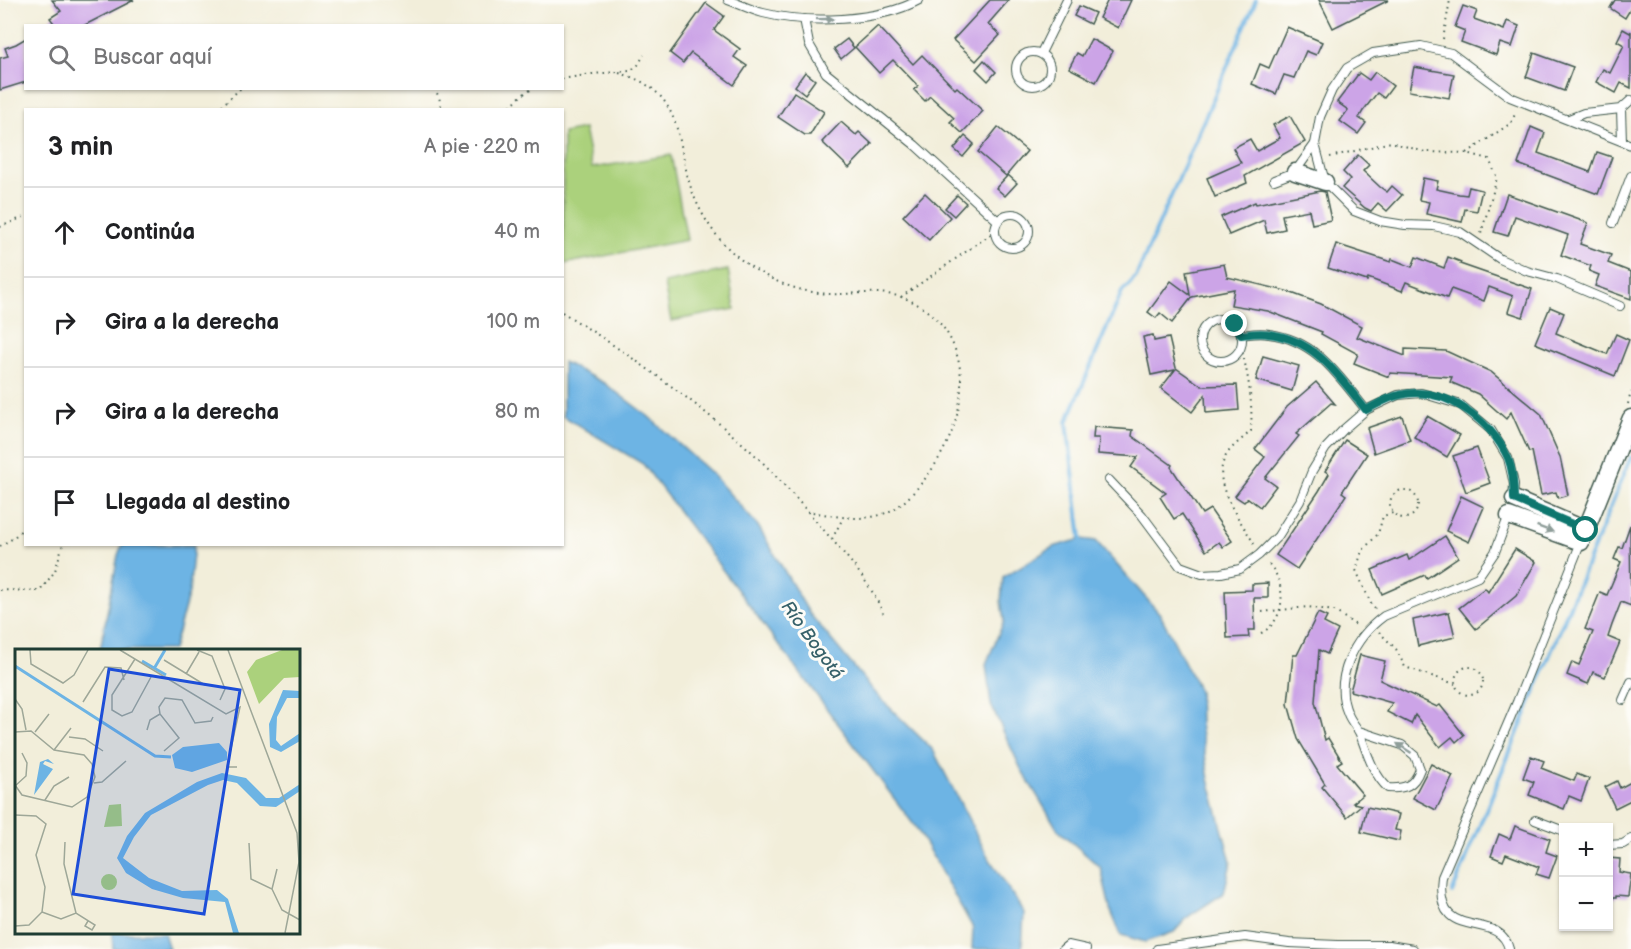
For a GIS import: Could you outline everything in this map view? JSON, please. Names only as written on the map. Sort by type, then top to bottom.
[{"type":"street","points":[[1295,172],[1325,182]]},
{"type":"street","points":[[1583,536],[1631,418]]},
{"type":"street","points":[[1514,499],[1583,536]]},
{"type":"street","points":[[1509,516],[1583,536]]},
{"type":"lane","points":[[728,0],[762,13],[804,19],[848,19],[887,11],[919,0]]},
{"type":"lane","points":[[1041,53],[1067,0]]},
{"type":"lane","points":[[804,19],[809,44],[826,73],[915,145],[998,221]]},
{"type":"lane","points":[[1620,306],[1557,279],[1527,272],[1500,260],[1460,232],[1434,226],[1380,221],[1354,211],[1325,182],[1315,144],[1320,117],[1332,90],[1347,68],[1373,53],[1421,46],[1450,53],[1510,97],[1626,143]]},
{"type":"lane","points":[[1029,52],[1041,53],[1049,62],[1048,78],[1040,85],[1024,83],[1020,80],[1016,69],[1019,58],[1029,52]]},
{"type":"lane","points":[[1569,119],[1584,113],[1621,109],[1631,100]]},
{"type":"lane","points":[[1621,109],[1626,143]]},
{"type":"lane","points":[[1274,180],[1295,172],[1315,144]]},
{"type":"lane","points":[[1613,223],[1631,176]]},
{"type":"lane","points":[[1008,214],[1019,216],[1028,224],[1029,236],[1023,245],[1013,249],[1002,246],[995,238],[994,232],[998,221],[1008,214]]},
{"type":"lane","points":[[1217,319],[1235,324],[1241,335],[1241,347],[1228,360],[1215,360],[1204,353],[1199,342],[1206,324],[1217,319]]},
{"type":"lane","points":[[1241,335],[1267,333],[1294,339],[1314,350],[1366,410]]},
{"type":"lane","points":[[1109,480],[1142,515],[1180,566],[1202,574],[1221,573],[1240,569],[1259,555],[1278,536],[1300,501],[1312,471],[1326,448],[1366,410],[1398,395],[1421,393],[1461,405],[1491,430],[1508,458],[1514,483],[1514,499],[1496,552],[1478,577],[1384,616],[1371,625],[1361,638],[1344,673],[1343,694],[1348,715],[1359,731],[1380,780],[1388,788],[1399,789],[1409,786],[1417,777],[1420,769],[1415,756],[1401,745],[1359,731]]},
{"type":"lane","points":[[1509,949],[1501,934],[1486,927],[1461,923],[1449,915],[1443,904],[1440,890],[1442,877],[1517,702],[1583,536]]},
{"type":"lane","points":[[1623,700],[1631,682]]},
{"type":"lane","points":[[1535,820],[1559,829]]},
{"type":"lane","points":[[1613,845],[1623,844],[1631,839]]},
{"type":"lane","points":[[1157,949],[1245,937],[1289,943],[1389,945],[1413,949]]},
{"type":"lane","points":[[1063,949],[1068,945],[1086,949]]},
{"type":"path","points":[[1440,51],[1450,0]]},
{"type":"path","points":[[564,79],[619,73],[633,69],[644,55]]},
{"type":"path","points":[[619,73],[652,87],[668,106],[680,134],[687,174],[699,207],[725,244],[746,263],[774,280],[808,291],[832,294],[874,292],[901,297],[919,305],[935,318],[956,350],[962,385],[954,425],[937,462],[914,492],[901,505],[873,518],[843,518],[807,511]]},
{"type":"path","points":[[219,108],[240,90]]},
{"type":"path","points":[[435,90],[442,108]]},
{"type":"path","points":[[508,108],[531,90]]},
{"type":"path","points":[[1467,153],[1511,123],[1520,101]]},
{"type":"path","points":[[1318,160],[1391,142],[1425,152],[1467,153],[1490,159],[1497,177],[1477,245]]},
{"type":"path","points":[[0,227],[24,217]]},
{"type":"path","points":[[901,297],[994,232]]},
{"type":"path","points":[[564,313],[654,374],[755,455],[807,511],[869,584],[883,613]]},
{"type":"path","points":[[1241,347],[1248,372],[1253,411],[1251,431],[1227,453],[1221,469],[1225,496],[1243,523],[1259,555],[1271,566],[1281,584],[1280,609],[1272,628],[1261,633]]},
{"type":"path","points":[[1384,616],[1372,606],[1356,570],[1362,551],[1378,534],[1383,516],[1394,513],[1402,518],[1411,517],[1417,509],[1416,497],[1405,491],[1397,492],[1390,504],[1394,513]]},
{"type":"path","points":[[832,540],[843,518]]},
{"type":"path","points":[[0,546],[24,528]]},
{"type":"path","points":[[0,590],[40,591],[55,571],[62,546]]},
{"type":"path","points":[[1262,612],[1308,607],[1334,611],[1356,625],[1361,638]]},
{"type":"path","points":[[1371,625],[1396,649],[1405,667],[1455,684],[1460,692],[1469,695],[1482,688],[1483,679],[1480,671],[1468,666],[1456,674],[1455,684]]},
{"type":"green space","points":[[584,129],[592,168],[671,155],[687,240],[564,264],[564,133]]},
{"type":"green space","points":[[728,270],[735,309],[671,321],[664,283]]},
{"type":"water","name":"Río Bogotá","points":[[564,363],[604,383],[648,416],[713,475],[758,526],[809,613],[878,696],[933,750],[987,855],[1024,913],[1022,949],[972,949],[973,928],[917,829],[643,464],[564,417]]},
{"type":"water","points":[[1081,539],[1096,541],[1160,614],[1199,691],[1200,724],[1209,779],[1231,862],[1224,893],[1189,916],[1174,932],[1145,942],[1121,935],[1110,909],[1101,868],[1058,830],[1021,769],[991,705],[986,664],[1004,621],[1001,601],[1003,577],[1053,547]]},
{"type":"water","points":[[122,546],[194,546],[189,592],[173,649],[100,649]]},
{"type":"water","points":[[112,934],[164,934],[169,949],[113,949]]},
{"type":"building","points":[[52,0],[134,0],[87,24],[54,24],[50,18],[61,11]]},
{"type":"building","points":[[990,0],[1009,0],[988,24],[1000,35],[976,61],[953,40]]},
{"type":"building","points":[[1108,0],[1131,0],[1118,28],[1099,18]]},
{"type":"building","points":[[1319,0],[1389,0],[1333,28]]},
{"type":"building","points":[[1615,0],[1631,0],[1631,8],[1625,18],[1610,8]]},
{"type":"building","points":[[706,3],[724,16],[714,30],[740,49],[734,57],[747,66],[734,85],[691,53],[683,63],[670,53]]},
{"type":"building","points":[[1079,6],[1095,13],[1090,24],[1074,16]]},
{"type":"building","points":[[1463,6],[1477,11],[1474,19],[1504,30],[1507,21],[1519,26],[1512,47],[1500,43],[1496,55],[1461,42],[1465,31],[1455,27]]},
{"type":"building","points":[[878,26],[913,64],[922,55],[955,89],[957,87],[983,111],[962,133],[950,122],[954,118],[930,96],[925,101],[914,90],[918,86],[893,60],[879,73],[855,47]]},
{"type":"building","points":[[1287,27],[1322,42],[1316,55],[1306,51],[1294,78],[1284,75],[1276,94],[1252,84],[1260,64],[1269,68]]},
{"type":"building","points":[[1623,29],[1630,33],[1631,31],[1631,88],[1621,83],[1616,93],[1596,82],[1603,69],[1610,73],[1624,45],[1617,41]]},
{"type":"building","points":[[24,39],[24,83],[0,90],[0,58],[8,56],[5,48]]},
{"type":"building","points":[[847,39],[854,48],[841,59],[834,49]]},
{"type":"building","points":[[1091,39],[1113,51],[1096,82],[1069,68],[1077,53],[1082,56]]},
{"type":"building","points":[[1534,53],[1573,67],[1564,91],[1526,77]]},
{"type":"building","points":[[984,60],[996,72],[988,81],[976,69]]},
{"type":"building","points":[[1414,67],[1454,74],[1449,98],[1409,91]]},
{"type":"building","points":[[805,72],[815,80],[805,94],[795,86]]},
{"type":"building","points":[[1375,72],[1393,86],[1384,98],[1377,93],[1363,111],[1359,118],[1366,123],[1358,134],[1340,121],[1348,110],[1337,102],[1359,73],[1369,80]]},
{"type":"building","points":[[794,92],[824,112],[810,135],[805,135],[778,117]]},
{"type":"building","points":[[1290,116],[1305,142],[1245,176],[1247,183],[1215,197],[1207,178],[1241,163],[1233,148],[1250,139],[1257,151],[1280,138],[1273,125]]},
{"type":"building","points":[[841,122],[856,135],[859,132],[872,144],[849,168],[822,142]]},
{"type":"building","points":[[998,127],[1027,151],[1006,176],[978,152]]},
{"type":"building","points":[[1531,127],[1545,133],[1538,153],[1590,172],[1597,152],[1612,157],[1598,194],[1518,164]]},
{"type":"building","points":[[965,136],[974,144],[963,157],[954,149]]},
{"type":"building","points":[[1358,155],[1369,165],[1363,171],[1380,187],[1387,192],[1392,186],[1402,195],[1387,211],[1378,203],[1371,211],[1365,208],[1342,188],[1350,179],[1343,172]]},
{"type":"building","points":[[1008,175],[1017,183],[1005,196],[996,188]]},
{"type":"building","points":[[1423,178],[1438,181],[1436,189],[1459,194],[1467,195],[1469,187],[1482,190],[1477,211],[1465,209],[1462,222],[1426,214],[1429,202],[1419,200]]},
{"type":"building","points":[[1320,191],[1325,192],[1331,220],[1312,224],[1309,210],[1282,215],[1285,229],[1267,233],[1264,220],[1229,235],[1221,217],[1255,202],[1256,204]]},
{"type":"building","points":[[925,193],[950,217],[929,240],[903,216]]},
{"type":"building","points":[[1507,194],[1588,223],[1580,244],[1611,255],[1608,263],[1631,272],[1631,299],[1595,286],[1599,275],[1589,271],[1591,266],[1561,255],[1568,235],[1515,216],[1508,236],[1494,232]]},
{"type":"building","points":[[957,195],[966,203],[954,216],[945,208]]},
{"type":"building","points":[[1336,244],[1391,262],[1392,259],[1412,267],[1416,257],[1444,268],[1448,257],[1461,262],[1460,264],[1532,289],[1523,317],[1508,312],[1513,296],[1489,287],[1484,301],[1451,289],[1447,298],[1406,282],[1402,291],[1368,278],[1367,281],[1328,268]]},
{"type":"building","points":[[1224,264],[1227,277],[1286,291],[1321,304],[1362,326],[1357,337],[1405,356],[1405,349],[1446,351],[1491,372],[1541,414],[1560,457],[1568,495],[1558,498],[1556,492],[1541,495],[1532,451],[1529,452],[1511,412],[1506,419],[1478,394],[1450,382],[1452,377],[1390,373],[1389,377],[1354,363],[1358,354],[1321,334],[1322,332],[1268,311],[1231,305],[1234,289],[1192,297],[1172,323],[1160,313],[1156,318],[1148,312],[1171,281],[1190,295],[1186,271]]},
{"type":"building","points":[[1550,307],[1564,313],[1556,333],[1607,354],[1616,334],[1629,340],[1615,376],[1535,343]]},
{"type":"building","points":[[1153,335],[1154,341],[1169,338],[1176,368],[1202,386],[1237,385],[1239,410],[1206,413],[1205,395],[1192,412],[1161,388],[1175,370],[1151,375],[1143,337]]},
{"type":"building","points":[[1263,356],[1299,366],[1292,391],[1256,380]]},
{"type":"building","points":[[1316,382],[1335,404],[1331,403],[1296,434],[1299,436],[1265,478],[1276,486],[1260,507],[1248,498],[1244,502],[1235,496],[1265,457],[1255,449],[1287,407]]},
{"type":"building","points":[[1402,416],[1410,440],[1374,453],[1367,428]]},
{"type":"building","points":[[1427,416],[1460,435],[1447,457],[1414,437]]},
{"type":"building","points":[[1094,427],[1133,430],[1132,436],[1172,465],[1171,467],[1202,514],[1210,509],[1232,541],[1223,547],[1219,542],[1206,551],[1182,514],[1174,519],[1160,497],[1166,493],[1131,467],[1138,457],[1098,454],[1099,438],[1093,438]]},
{"type":"building","points":[[1345,440],[1367,454],[1342,492],[1346,495],[1297,569],[1276,555],[1319,491],[1329,474],[1325,471]]},
{"type":"building","points":[[1477,448],[1490,483],[1466,492],[1453,456]]},
{"type":"building","points":[[1461,496],[1484,507],[1469,542],[1446,531]]},
{"type":"building","points":[[1630,525],[1631,606],[1621,602],[1612,625],[1608,637],[1620,642],[1605,677],[1593,672],[1588,684],[1567,675],[1572,662],[1579,665],[1593,632],[1585,629],[1600,592],[1607,595],[1621,562],[1614,559],[1619,547],[1622,548]]},
{"type":"building","points":[[1445,536],[1458,557],[1427,578],[1425,575],[1382,594],[1372,570],[1407,555],[1409,560]]},
{"type":"building","points":[[1515,549],[1536,562],[1516,596],[1476,629],[1459,608],[1485,588],[1488,592]]},
{"type":"building","points":[[1268,583],[1268,598],[1254,598],[1255,630],[1248,630],[1249,637],[1227,638],[1225,591],[1252,590],[1252,584]]},
{"type":"building","points":[[1449,612],[1455,637],[1418,646],[1413,620]]},
{"type":"building","points":[[1318,613],[1327,617],[1324,623],[1338,630],[1327,654],[1319,650],[1315,702],[1325,740],[1328,738],[1342,761],[1337,764],[1363,795],[1353,803],[1361,805],[1347,817],[1322,787],[1325,784],[1298,739],[1288,704],[1293,655],[1297,655]]},
{"type":"building","points":[[1360,655],[1385,661],[1380,680],[1437,707],[1440,705],[1464,735],[1456,742],[1452,737],[1440,747],[1415,715],[1411,724],[1387,712],[1392,703],[1350,691]]},
{"type":"building","points":[[1531,756],[1544,761],[1541,768],[1574,781],[1577,774],[1589,779],[1581,801],[1569,796],[1564,809],[1529,795],[1534,782],[1523,778]]},
{"type":"building","points":[[1431,764],[1453,776],[1436,810],[1413,798]]},
{"type":"building","points":[[1617,781],[1620,788],[1631,782],[1631,800],[1615,808],[1605,787]]},
{"type":"building","points":[[1367,807],[1399,814],[1395,830],[1401,831],[1399,841],[1361,832]]},
{"type":"building","points":[[1515,826],[1550,839],[1546,852],[1557,856],[1549,878],[1536,874],[1539,867],[1506,854],[1503,861],[1491,856],[1499,834],[1510,839]]},
{"type":"building","points":[[1613,858],[1620,859],[1619,872],[1631,874],[1628,897],[1616,896],[1613,898]]},
{"type":"waterway","points":[[1081,539],[1067,422],[1122,292],[1136,277],[1256,0]]},
{"type":"waterway","points":[[1452,893],[1631,457]]},
{"type":"route","points":[[1235,324],[1241,335],[1267,333],[1294,339],[1314,350],[1366,410],[1398,395],[1421,393],[1461,405],[1491,430],[1508,458],[1514,483],[1514,499],[1586,530]]}]
